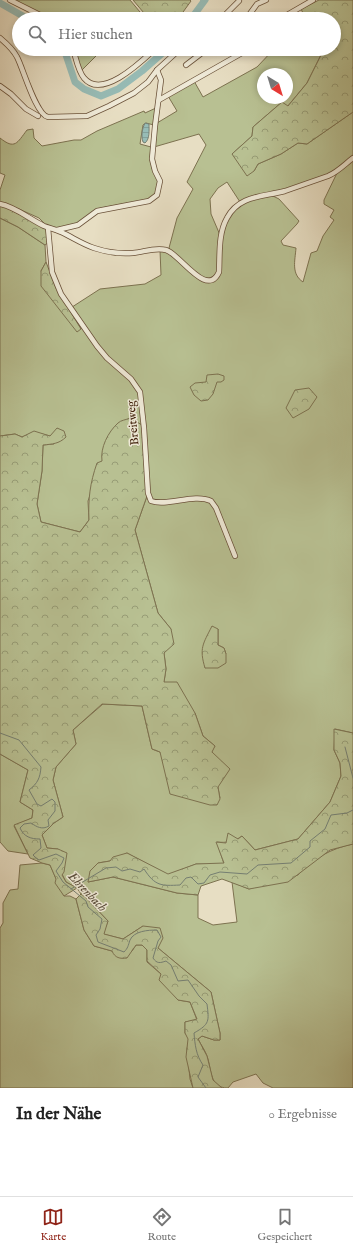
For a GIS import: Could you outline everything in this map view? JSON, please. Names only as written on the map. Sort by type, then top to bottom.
[{"type":"street","points":[[10,0],[34,12]]},
{"type":"street","points":[[251,12],[257,4],[266,0]]},
{"type":"street","points":[[292,12],[313,0]]},
{"type":"street","points":[[228,12],[239,1]]},
{"type":"street","points":[[0,38],[12,48]]},
{"type":"street","points":[[17,56],[34,100],[45,116],[87,116],[134,93],[148,82],[157,70],[172,56]]},
{"type":"street","points":[[75,56],[81,74],[84,78],[92,84],[104,85],[112,82],[124,74],[146,56]]},
{"type":"street","points":[[186,65],[198,56]]},
{"type":"street","points":[[159,100],[236,56]]},
{"type":"street","points":[[57,230],[78,225],[97,211],[149,201],[156,195],[160,181],[155,171],[152,158],[161,80],[157,70]]},
{"type":"street","points":[[0,86],[11,94],[26,109],[38,116]]},
{"type":"street","points":[[0,204],[12,207],[48,228],[57,230],[93,248],[122,253],[133,253],[155,249],[168,250],[177,256],[202,279],[207,281],[217,276],[219,272],[222,230],[227,217],[241,202],[253,197],[284,191],[328,176],[336,172],[353,158]]},
{"type":"street","name":"Breitweg","points":[[48,228],[52,272],[61,294],[97,346],[107,358],[131,379],[140,392],[148,493],[151,501],[156,502],[202,498],[211,501],[216,508],[234,556]]},
{"type":"green space","points":[[12,0],[130,0],[140,12],[37,12]]},
{"type":"green space","points":[[133,0],[191,1],[183,12],[143,12]]},
{"type":"green space","points":[[319,0],[353,0],[353,112],[307,144],[298,143],[281,154],[258,164],[254,171],[247,176],[232,154],[252,136],[253,127],[280,104],[285,104],[288,106],[290,104],[293,104],[293,100],[307,83],[320,56],[341,56],[341,12],[302,12],[301,9]]},
{"type":"green space","points":[[76,56],[96,56],[81,71]]},
{"type":"green space","points":[[267,56],[320,56],[307,83],[293,100],[293,68],[257,68],[257,104],[280,104],[253,127],[252,136],[232,154],[254,171],[258,164],[281,154],[298,143],[307,144],[353,112],[353,157],[334,172],[296,187],[240,202],[227,182],[218,188],[210,199],[211,214],[220,235],[217,272],[211,278],[202,278],[169,248],[177,218],[193,189],[187,182],[206,145],[199,134],[154,147],[157,123],[177,111],[168,96],[194,81],[203,97],[257,67]]},
{"type":"green space","points":[[156,108],[154,125],[146,123],[143,125],[140,144],[151,147],[152,168],[158,182],[156,193],[151,199],[101,208],[79,223],[56,229],[48,227],[39,218],[0,202],[0,190],[5,175],[0,173],[0,138],[9,144],[12,144],[18,141],[27,130],[33,129],[34,138],[42,146],[81,140],[97,131],[144,111],[145,113]]},
{"type":"green space","points":[[353,159],[353,733],[335,729],[334,750],[340,763],[341,776],[330,802],[298,839],[255,850],[242,836],[230,842],[217,842],[224,864],[196,864],[168,875],[127,853],[110,861],[98,863],[88,882],[113,877],[177,893],[198,895],[198,918],[213,925],[237,922],[232,882],[249,889],[298,875],[316,859],[330,851],[353,844],[353,1088],[273,1088],[263,1083],[256,1074],[233,1082],[228,1088],[217,1085],[214,1082],[209,1061],[198,1039],[202,1036],[214,1040],[220,1040],[220,1033],[211,992],[158,948],[143,926],[123,939],[103,934],[108,921],[77,888],[66,882],[62,874],[58,849],[47,848],[42,835],[54,823],[63,817],[53,780],[56,767],[76,744],[73,730],[103,704],[142,706],[152,749],[160,752],[220,798],[211,752],[215,746],[203,736],[195,713],[164,682],[166,669],[164,653],[171,629],[158,613],[135,530],[147,496],[102,461],[88,501],[89,520],[80,532],[41,522],[37,504],[42,471],[43,445],[54,444],[54,433],[50,436],[34,432],[22,437],[15,434],[0,436],[0,218],[18,227],[45,245],[46,262],[41,271],[81,329],[69,309],[100,289],[145,284],[161,275],[160,250],[167,251],[201,280],[217,277],[222,235],[225,223],[232,210],[249,199],[273,196],[279,199],[299,221],[281,241],[283,245],[296,248],[295,271],[299,279],[303,282],[311,253],[317,251],[323,236],[334,220],[330,217],[334,210],[324,204],[324,200],[337,173]],"holes":[[[218,629],[218,645],[224,648],[226,654],[205,668]]]},
{"type":"green space","points":[[0,204],[47,229],[49,242],[45,245],[18,227],[0,218]]},
{"type":"green space","points":[[46,262],[56,288],[81,329],[77,332],[41,286],[41,271]]},
{"type":"green space","points":[[218,374],[224,376],[224,380],[217,382],[213,394],[208,400],[201,401],[194,395],[190,387],[195,383],[206,382],[207,375]]},
{"type":"green space","points":[[309,388],[317,397],[309,409],[293,418],[286,408],[295,390]]},
{"type":"green space","points":[[130,418],[142,425],[147,496],[135,530],[158,613],[171,629],[174,644],[164,653],[166,669],[164,682],[177,682],[195,713],[203,736],[215,746],[212,752],[230,769],[218,787],[220,799],[217,805],[210,805],[170,794],[160,752],[152,749],[142,706],[102,704],[73,730],[76,744],[56,767],[53,780],[63,817],[54,823],[42,835],[47,848],[58,849],[67,853],[64,872],[62,875],[66,882],[77,888],[64,896],[55,883],[56,879],[50,865],[30,858],[14,825],[32,818],[33,810],[20,802],[28,770],[0,754],[0,436],[15,434],[22,437],[34,431],[50,436],[57,428],[64,431],[66,437],[61,441],[43,445],[42,471],[37,504],[41,522],[80,532],[89,520],[89,498],[91,484],[97,463],[102,461],[102,451],[106,440],[118,423]]},
{"type":"green space","points":[[212,626],[218,629],[218,645],[224,648],[226,663],[218,668],[205,668],[202,651],[206,637]]},
{"type":"green space","points":[[334,729],[353,733],[353,844],[330,850],[288,882],[249,889],[222,879],[201,886],[198,895],[177,893],[113,877],[88,882],[90,871],[98,863],[110,861],[113,857],[127,853],[168,874],[196,864],[224,863],[216,842],[226,843],[228,833],[238,839],[242,836],[255,850],[298,839],[330,802],[341,776],[340,763],[334,750]]},
{"type":"green space","points":[[0,754],[28,770],[20,802],[33,810],[32,818],[14,826],[28,854],[8,851],[0,842]]},
{"type":"green space","points":[[42,863],[50,865],[64,896],[70,896],[76,899],[84,930],[94,946],[112,951],[132,951],[136,945],[142,945],[147,950],[147,962],[161,974],[178,1000],[190,1002],[197,1020],[185,1022],[185,1033],[189,1039],[187,1049],[190,1079],[193,1088],[0,1088],[0,928],[3,923],[3,903],[10,890],[18,889],[20,865]]},
{"type":"green space","points":[[81,894],[108,921],[104,934],[123,939],[143,926],[160,928],[163,938],[158,948],[211,992],[220,1033],[220,1040],[214,1040],[202,1036],[198,1039],[207,1056],[213,1080],[222,1088],[193,1088],[186,1057],[188,1039],[185,1033],[185,1022],[197,1019],[190,1002],[178,1000],[159,980],[161,974],[147,961],[147,950],[142,945],[136,945],[127,958],[116,957],[112,951],[94,946],[84,930],[76,899]]},
{"type":"water","points":[[145,123],[149,124],[149,129],[147,141],[145,143],[143,142],[142,135]]},
{"type":"waterway","points":[[201,0],[202,4]]},
{"type":"waterway","points":[[196,12],[205,0]]},
{"type":"waterway","points":[[0,3],[16,12]]},
{"type":"waterway","points":[[66,56],[75,82],[84,89],[101,96],[118,89],[159,56]]},
{"type":"waterway","name":"Ehrenbach","points":[[0,733],[19,740],[41,767],[38,780],[29,790],[37,804],[41,806],[52,799],[55,802],[55,811],[48,820],[49,826],[40,828],[31,823],[24,824],[20,828],[28,837],[40,839],[41,848],[33,855],[39,860],[56,854],[64,858],[56,871],[63,882],[86,901],[88,907],[102,919],[100,929],[96,935],[98,942],[124,952],[132,937],[138,933],[157,930],[161,937],[158,941],[153,958],[154,960],[160,963],[166,961],[171,965],[178,981],[188,980],[199,996],[207,1004],[207,1022],[203,1027],[194,1033],[197,1054],[203,1065],[198,1077],[206,1088]]},
{"type":"waterway","points":[[345,747],[353,778]]},
{"type":"waterway","points":[[71,889],[106,868],[116,867],[122,871],[130,869],[140,872],[144,869],[148,875],[159,884],[180,885],[186,878],[191,877],[198,884],[204,883],[210,875],[220,872],[247,874],[258,865],[291,863],[310,847],[310,841],[325,829],[331,815],[347,813],[353,810]]}]
